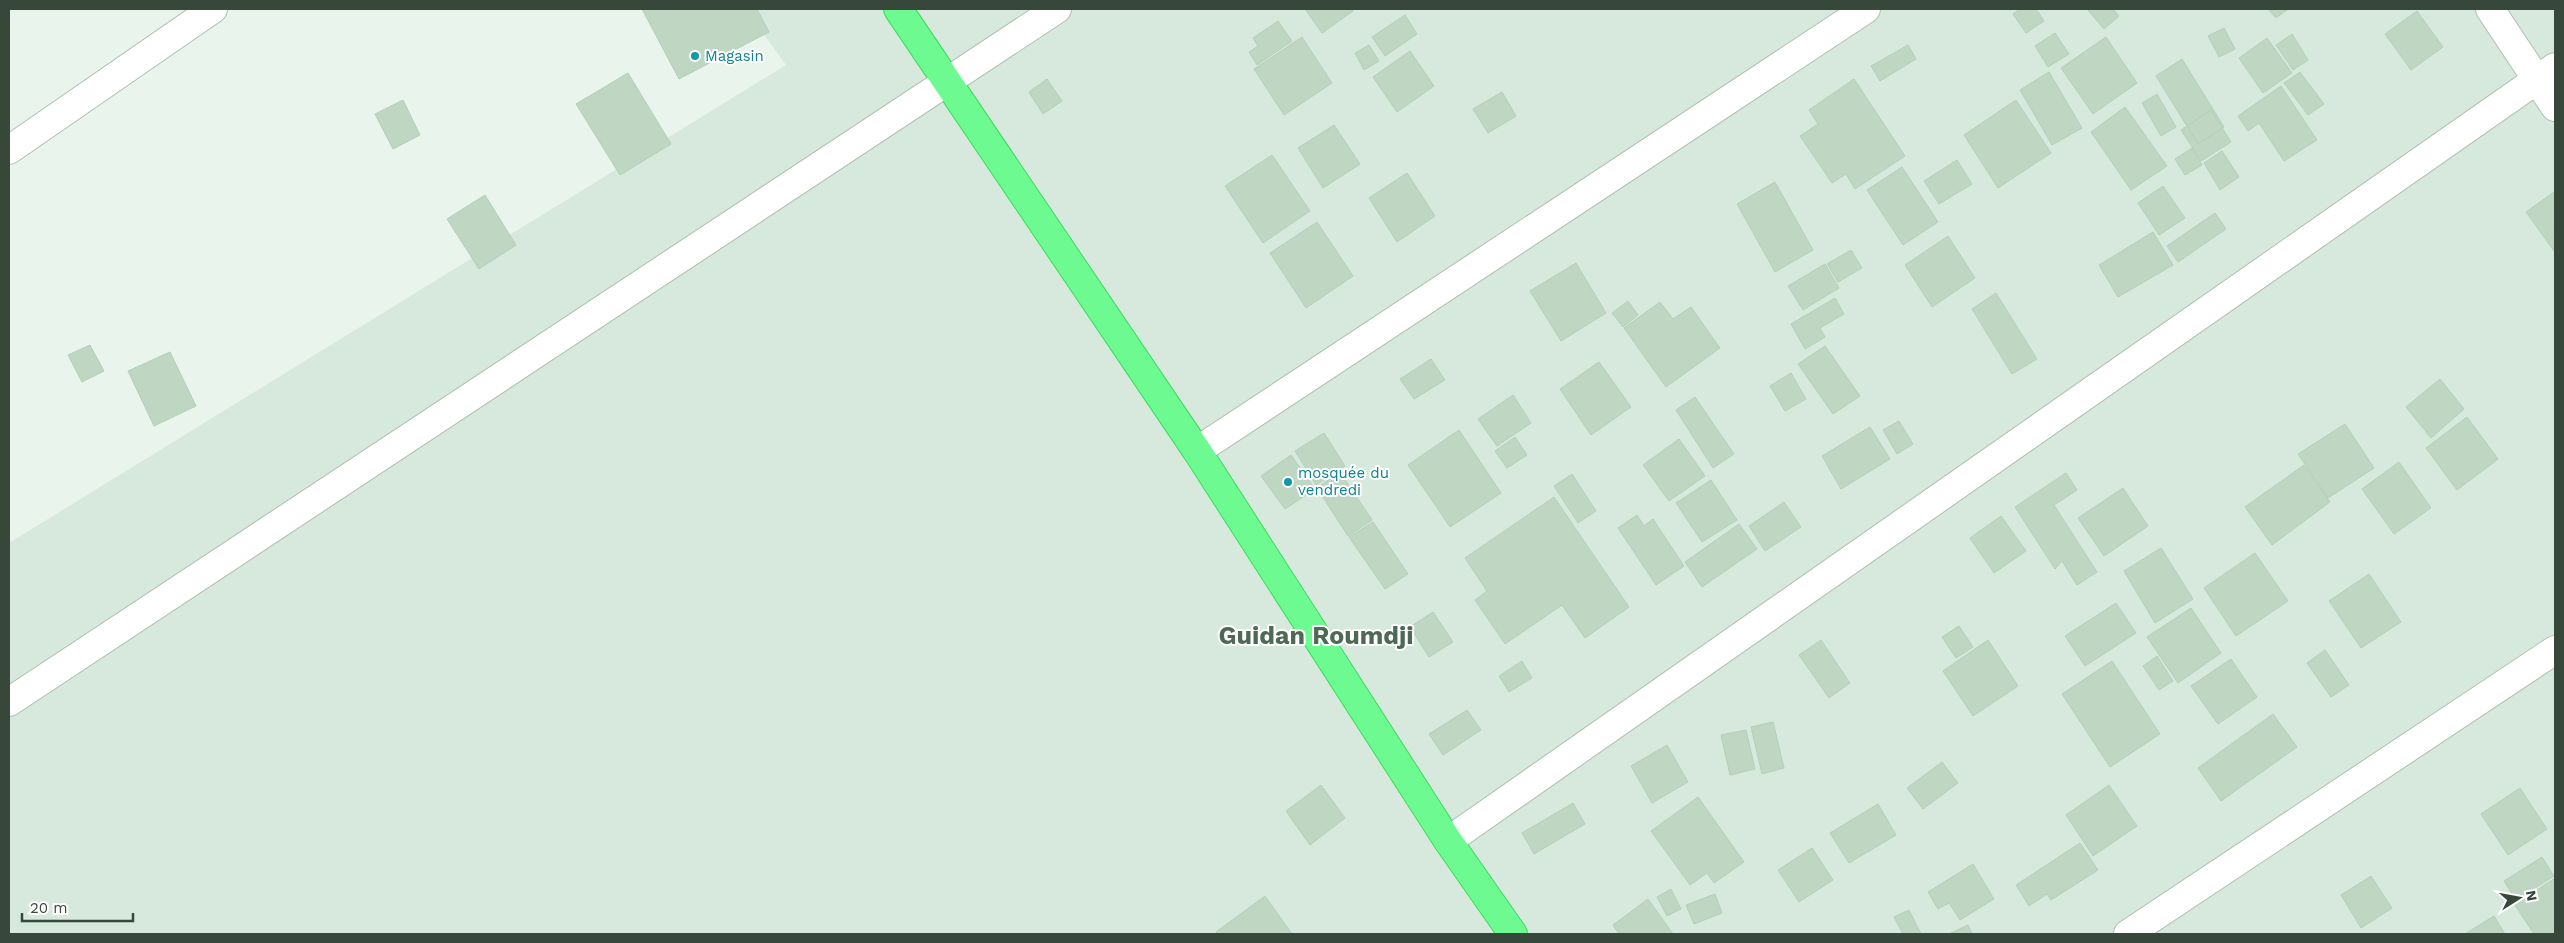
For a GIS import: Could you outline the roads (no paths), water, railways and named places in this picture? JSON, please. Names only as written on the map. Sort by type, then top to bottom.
[{"type":"highway","points":[[898,9],[948,80],[1197,451],[1448,841],[1513,934]]},
{"type":"street","points":[[9,150],[213,9]]},
{"type":"street","points":[[9,702],[1057,9]]},
{"type":"street","points":[[1197,451],[1866,9]]},
{"type":"street","points":[[2490,9],[2546,73],[2555,107]]},
{"type":"street","points":[[1448,841],[2546,73]]},
{"type":"street","points":[[2128,934],[2555,650]]},
{"type":"place","name":"Magasin","points":[[695,56]]},
{"type":"place","name":"mosquée du vendredi","points":[[1288,482]]},
{"type":"district","name":"Guidan Roumdji","points":[[1316,635]]}]
